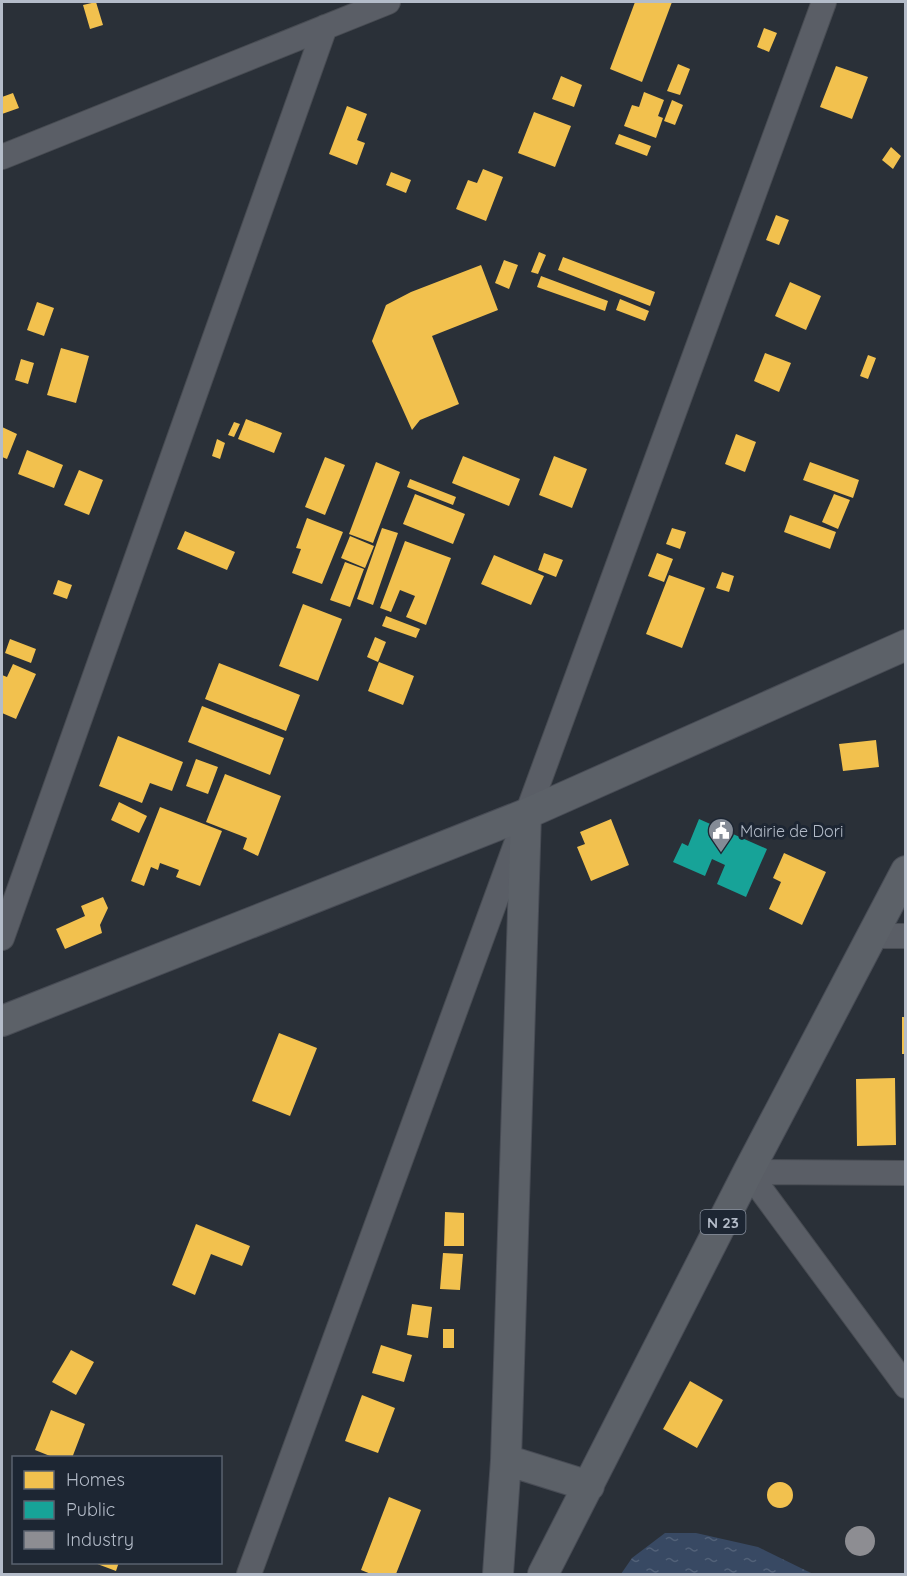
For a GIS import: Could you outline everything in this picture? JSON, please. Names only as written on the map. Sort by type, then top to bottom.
[{"type":"main road","points":[[2,1021],[526,814],[906,645]]},
{"type":"main road","points":[[498,1575],[506,1460],[526,814]]},
{"type":"main road","name":"N 23","points":[[543,1575],[748,1172],[906,872]]},
{"type":"main road","points":[[506,1460],[589,1486]]},
{"type":"street","points":[[2,157],[388,2]]},
{"type":"street","points":[[249,1575],[824,2]]},
{"type":"street","points":[[2,938],[326,27]]},
{"type":"street","points":[[874,936],[906,936]]},
{"type":"street","points":[[748,1172],[906,1173]]},
{"type":"street","points":[[748,1172],[906,1386]]},
{"type":"water","points":[[665,1533],[696,1533],[758,1547],[813,1574],[621,1574],[632,1558]]},
{"type":"building: Homes","points":[[96,2],[103,25],[90,29],[83,5]]},
{"type":"building: Homes","points":[[635,2],[672,2],[642,82],[610,69]]},
{"type":"building: Homes","points":[[764,28],[777,33],[769,52],[757,47]]},
{"type":"building: Homes","points":[[678,64],[690,69],[680,95],[667,91]]},
{"type":"building: Homes","points":[[836,66],[868,77],[852,119],[820,107]]},
{"type":"building: Homes","points":[[561,76],[582,85],[574,107],[552,99]]},
{"type":"building: Homes","points":[[644,92],[664,100],[658,116],[663,118],[656,138],[624,126],[632,105],[639,107]]},
{"type":"building: Homes","points":[[13,93],[19,108],[2,114],[2,97]]},
{"type":"building: Homes","points":[[672,100],[683,105],[675,125],[664,121]]},
{"type":"building: Homes","points":[[347,106],[367,114],[357,140],[365,143],[357,165],[329,154]]},
{"type":"building: Homes","points":[[534,112],[571,126],[555,167],[518,153]]},
{"type":"building: Homes","points":[[619,134],[651,146],[647,156],[615,144]]},
{"type":"building: Homes","points":[[891,147],[901,156],[893,169],[882,160]]},
{"type":"building: Homes","points":[[483,169],[503,177],[486,221],[456,209],[468,180],[477,183]]},
{"type":"building: Homes","points":[[391,172],[411,180],[406,193],[386,185]]},
{"type":"building: Homes","points":[[776,215],[789,220],[779,245],[766,240]]},
{"type":"building: Homes","points":[[539,252],[546,255],[538,274],[531,272]]},
{"type":"building: Homes","points":[[563,257],[655,292],[650,306],[558,270]]},
{"type":"building: Homes","points":[[504,260],[518,265],[509,289],[495,283]]},
{"type":"building: Homes","points":[[481,265],[498,310],[432,336],[459,404],[420,420],[412,430],[372,341],[386,305],[411,292]]},
{"type":"building: Homes","points":[[541,276],[608,301],[605,311],[537,287]]},
{"type":"building: Homes","points":[[790,282],[821,296],[806,330],[775,316]]},
{"type":"building: Homes","points":[[620,299],[649,311],[645,321],[616,310]]},
{"type":"building: Homes","points":[[37,302],[54,308],[44,336],[27,330]]},
{"type":"building: Homes","points":[[61,348],[89,356],[76,403],[47,395]]},
{"type":"building: Homes","points":[[765,353],[791,363],[779,392],[754,381]]},
{"type":"building: Homes","points":[[868,355],[876,358],[868,379],[860,376]]},
{"type":"building: Homes","points":[[21,359],[34,363],[28,384],[15,380]]},
{"type":"building: Homes","points":[[246,419],[282,433],[274,453],[238,439]]},
{"type":"building: Homes","points":[[234,422],[240,424],[234,437],[228,435]]},
{"type":"building: Homes","points":[[2,427],[17,434],[7,459],[2,457]]},
{"type":"building: Homes","points":[[736,434],[756,442],[745,472],[725,464]]},
{"type":"building: Homes","points":[[217,439],[225,443],[220,459],[212,456]]},
{"type":"building: Homes","points":[[27,450],[63,465],[54,488],[18,474]]},
{"type":"building: Homes","points":[[463,456],[520,479],[509,506],[452,483]]},
{"type":"building: Homes","points":[[554,456],[587,469],[572,508],[539,495]]},
{"type":"building: Homes","points":[[325,457],[345,465],[325,515],[305,507]]},
{"type":"building: Homes","points":[[376,462],[400,472],[373,543],[349,534]]},
{"type":"building: Homes","points":[[810,462],[859,480],[853,498],[803,480]]},
{"type":"building: Homes","points":[[79,470],[103,480],[89,515],[64,505]]},
{"type":"building: Homes","points":[[410,479],[456,497],[453,505],[407,487]]},
{"type":"building: Homes","points":[[415,494],[465,514],[453,544],[403,524]]},
{"type":"building: Homes","points":[[834,494],[850,500],[838,529],[822,522]]},
{"type":"building: Homes","points":[[790,515],[836,532],[830,549],[784,532]]},
{"type":"building: Homes","points":[[307,518],[343,532],[322,584],[292,573],[301,549],[296,548]]},
{"type":"building: Homes","points":[[382,528],[398,533],[373,605],[357,599]]},
{"type":"building: Homes","points":[[672,528],[686,532],[680,549],[666,544]]},
{"type":"building: Homes","points":[[185,531],[235,552],[227,570],[177,549]]},
{"type":"building: Homes","points":[[350,536],[374,546],[365,568],[341,558]]},
{"type":"building: Homes","points":[[405,541],[451,558],[426,625],[406,617],[415,596],[400,590],[391,612],[380,608]]},
{"type":"building: Homes","points":[[544,553],[563,560],[556,577],[538,570]]},
{"type":"building: Homes","points":[[657,553],[673,559],[664,582],[648,576]]},
{"type":"building: Homes","points":[[494,555],[544,576],[531,605],[481,584]]},
{"type":"building: Homes","points":[[345,562],[364,569],[350,607],[330,600]]},
{"type":"building: Homes","points":[[722,572],[734,576],[729,592],[716,588]]},
{"type":"building: Homes","points":[[669,575],[705,588],[682,648],[646,634]]},
{"type":"building: Homes","points":[[58,580],[72,585],[67,599],[53,594]]},
{"type":"building: Homes","points":[[303,604],[342,619],[318,681],[279,666]]},
{"type":"building: Homes","points":[[386,616],[420,629],[416,638],[382,626]]},
{"type":"building: Homes","points":[[375,637],[386,642],[378,662],[367,657]]},
{"type":"building: Homes","points":[[10,639],[36,649],[31,663],[5,653]]},
{"type":"building: Homes","points":[[379,662],[414,676],[403,705],[368,691]]},
{"type":"building: Homes","points":[[219,663],[300,695],[286,731],[205,699]]},
{"type":"building: Homes","points":[[13,664],[36,674],[16,719],[2,713],[2,675],[7,677]]},
{"type":"building: Homes","points":[[202,706],[284,738],[270,775],[188,742]]},
{"type":"building: Homes","points":[[118,736],[183,762],[172,791],[150,783],[142,803],[99,786]]},
{"type":"building: Homes","points":[[876,740],[879,767],[843,771],[839,744]]},
{"type":"building: Homes","points":[[196,759],[218,767],[208,794],[186,786]]},
{"type":"building: Homes","points":[[225,774],[281,796],[258,856],[243,849],[247,838],[206,822]]},
{"type":"building: Homes","points":[[119,802],[147,816],[139,833],[111,820]]},
{"type":"building: Homes","points":[[160,807],[222,831],[200,886],[176,877],[179,870],[160,863],[158,870],[151,867],[144,886],[131,881]]},
{"type":"building: Homes","points":[[611,819],[629,865],[591,881],[577,847],[585,844],[580,832]]},
{"type":"building: Homes","points":[[784,853],[826,872],[802,925],[769,909],[781,882],[773,878]]},
{"type":"building: Homes","points":[[103,897],[108,908],[100,925],[102,933],[65,949],[56,929],[85,916],[81,906]]},
{"type":"building: Homes","points":[[902,1017],[906,1017],[906,1054],[902,1054]]},
{"type":"building: Homes","points":[[279,1033],[317,1048],[290,1116],[252,1101]]},
{"type":"building: Homes","points":[[895,1078],[896,1145],[857,1146],[856,1079]]},
{"type":"building: Homes","points":[[445,1212],[464,1213],[464,1246],[444,1246]]},
{"type":"building: Homes","points":[[196,1224],[250,1246],[242,1266],[211,1254],[195,1295],[172,1285]]},
{"type":"building: Homes","points":[[443,1253],[463,1254],[460,1290],[440,1289]]},
{"type":"building: Homes","points":[[412,1304],[432,1307],[428,1338],[407,1335]]},
{"type":"building: Homes","points":[[443,1329],[454,1329],[454,1348],[443,1348]]},
{"type":"building: Homes","points":[[381,1345],[412,1355],[404,1382],[372,1373]]},
{"type":"building: Homes","points":[[71,1350],[94,1362],[76,1395],[52,1382]]},
{"type":"building: Homes","points":[[690,1381],[723,1400],[697,1448],[663,1429]]},
{"type":"building: Homes","points":[[362,1395],[395,1408],[378,1453],[345,1441]]},
{"type":"building: Homes","points":[[51,1410],[85,1424],[73,1456],[50,1456],[35,1450]]},
{"type":"building: Homes","points":[[780,1482],[789,1486],[793,1495],[789,1504],[780,1508],[771,1504],[767,1495],[771,1486]]},
{"type":"building: Homes","points":[[389,1497],[421,1510],[396,1574],[371,1574],[361,1570]]},
{"type":"building: Homes","points":[[97,1564],[118,1564],[116,1571]]},
{"type":"building: Public","name":"Mairie de Dori","points":[[699,819],[767,849],[746,897],[717,884],[725,865],[712,859],[705,876],[673,862],[682,843],[688,846]]},
{"type":"building: Industry","points":[[860,1526],[866,1527],[874,1535],[874,1547],[866,1555],[860,1556],[854,1555],[846,1547],[845,1541],[846,1535],[854,1527]]},
{"type":"place","name":"Mairie de Dori","points":[[721,854]]}]
